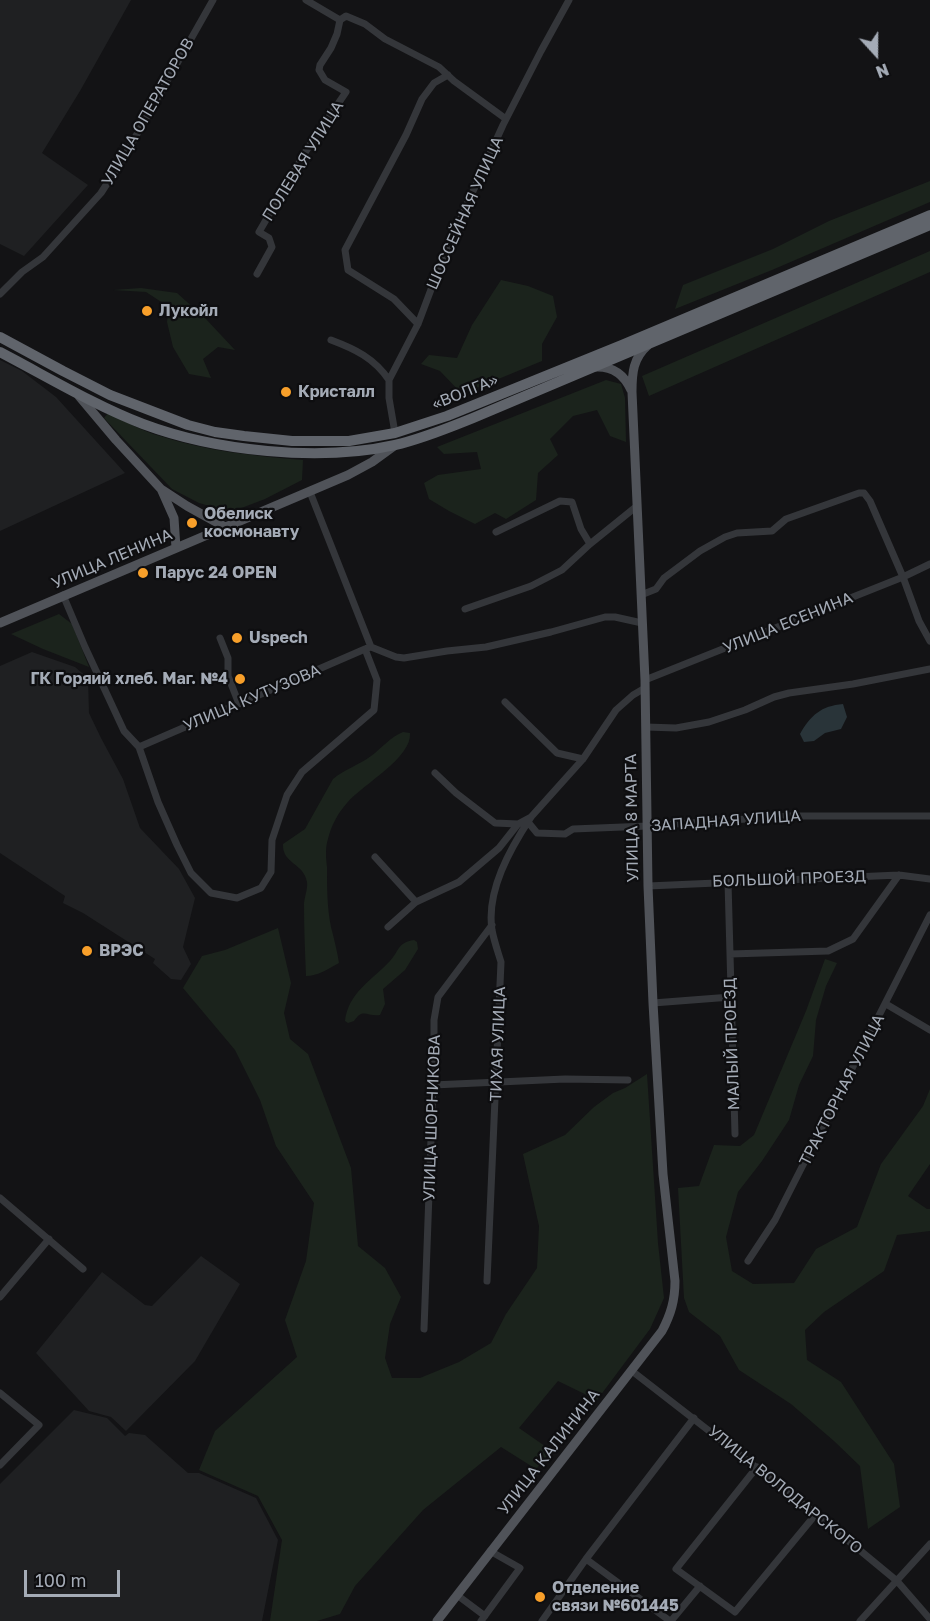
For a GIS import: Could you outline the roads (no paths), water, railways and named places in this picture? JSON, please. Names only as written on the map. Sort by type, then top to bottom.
[{"type":"highway","name":"«ВОЛГА»","points":[[0,352],[111,410],[176,435],[206,443],[315,453],[368,450],[930,215]]},
{"type":"highway","name":"«ВОЛГА»","points":[[0,337],[110,395],[169,418],[215,432],[322,442],[430,435],[930,225]]},
{"type":"main road","name":"УЛИЦА 8 МАРТА","points":[[650,344],[637,358],[632,376],[632,392],[645,684],[648,886],[653,1003],[663,1174],[675,1298]]},
{"type":"main road","points":[[595,367],[607,368],[616,372],[624,378],[632,392]]},
{"type":"main road","points":[[75,391],[161,489],[225,527]]},
{"type":"main road","name":"УЛИЦА ЛЕНИНА","points":[[0,623],[310,492],[357,470],[395,439]]},
{"type":"main road","points":[[161,489],[174,518]]},
{"type":"main road","points":[[176,548],[175,512],[178,508],[187,506]]},
{"type":"main road","name":"УЛИЦА КАЛИНИНА","points":[[438,1621],[662,1331],[675,1298]]},
{"type":"street","name":"УЛИЦА ОПЕРАТОРОВ","points":[[0,294],[22,272],[43,256],[100,193],[124,157],[213,0]]},
{"type":"street","points":[[306,0],[340,20],[346,16],[365,24],[385,39],[439,67],[506,119]]},
{"type":"street","name":"ШОССЕЙНАЯ УЛИЦА","points":[[389,380],[418,324],[444,255],[506,119],[570,0]]},
{"type":"street","name":"ПОЛЕВАЯ УЛИЦА","points":[[257,274],[272,247],[269,238],[259,232],[306,151],[346,92],[325,80],[319,70],[337,34],[340,20]]},
{"type":"street","points":[[418,324],[394,299],[348,270],[345,250],[406,135],[422,99],[434,82],[448,75]]},
{"type":"street","points":[[331,340],[356,349],[378,366],[389,380],[389,398],[395,439]]},
{"type":"street","points":[[63,595],[124,731],[139,747],[158,802],[191,873],[211,893],[237,898],[261,888],[271,872],[272,840],[287,795],[302,772],[374,710],[377,680],[368,648],[310,492]]},
{"type":"street","points":[[641,595],[656,589],[664,578],[700,551],[725,537],[737,533],[772,531],[786,519],[864,493],[870,501],[903,577],[919,621],[930,641]]},
{"type":"street","points":[[496,532],[561,501],[572,502],[581,529],[590,544]]},
{"type":"street","points":[[465,609],[531,586],[562,570],[637,506]]},
{"type":"street","name":"УЛИЦА ЕСЕНИНА","points":[[530,819],[583,759],[616,710],[645,684],[930,564]]},
{"type":"street","points":[[368,648],[404,658],[486,647],[551,632],[605,616],[642,623]]},
{"type":"street","points":[[220,638],[228,658],[228,676],[239,704]]},
{"type":"street","name":"УЛИЦА КУТУЗОВА","points":[[139,747],[368,648]]},
{"type":"street","points":[[646,727],[676,728],[709,722],[789,693],[853,684],[930,669]]},
{"type":"street","points":[[504,702],[557,753],[583,759]]},
{"type":"street","points":[[435,773],[456,793],[495,823],[518,824],[530,819]]},
{"type":"street","name":"ЗАПАДНАЯ УЛИЦА","points":[[530,819],[537,833],[565,834],[573,829],[789,816],[930,816]]},
{"type":"street","name":"ТИХАЯ УЛИЦА","points":[[487,1281],[501,962],[492,933],[493,898],[514,842],[530,819]]},
{"type":"street","points":[[388,927],[416,902],[459,882],[500,848],[518,824]]},
{"type":"street","points":[[375,857],[416,902]]},
{"type":"street","name":"БОЛЬШОЙ ПРОЕЗД","points":[[648,886],[899,875],[930,879]]},
{"type":"street","name":"МАЛЫЙ ПРОЕЗД","points":[[730,954],[828,951],[853,939],[899,875]]},
{"type":"street","name":"МАЛЫЙ ПРОЕЗД","points":[[729,882],[735,1134]]},
{"type":"street","name":"ТРАКТОРНАЯ УЛИЦА","points":[[748,1261],[775,1220],[930,915]]},
{"type":"street","name":"УЛИЦА ШОРНИКОВА","points":[[424,1329],[434,1079],[434,1020],[438,996],[492,925]]},
{"type":"street","points":[[653,1003],[731,997]]},
{"type":"street","points":[[886,1004],[930,1029]]},
{"type":"street","points":[[433,1085],[565,1079],[628,1080]]},
{"type":"street","points":[[0,1198],[83,1269]]},
{"type":"street","points":[[0,1297],[49,1239]]},
{"type":"street","name":"УЛИЦА ВОЛОДАРСКОГО","points":[[632,1371],[757,1467],[897,1581],[930,1619]]},
{"type":"street","points":[[0,1392],[39,1425],[0,1465]]},
{"type":"street","points":[[542,1621],[586,1559],[694,1418]]},
{"type":"street","points":[[757,1467],[676,1569],[735,1612],[816,1514]]},
{"type":"street","points":[[860,1621],[930,1544]]},
{"type":"street","points":[[457,1595],[483,1618],[520,1568],[490,1551]]},
{"type":"street","points":[[586,1559],[671,1621],[700,1586]]},
{"type":"place","name":"Лукойл","points":[[147,311]]},
{"type":"place","name":"Кристалл","points":[[286,392]]},
{"type":"place","name":"Обелиск космонавту","points":[[192,523]]},
{"type":"place","name":"Парус 24 OPEN","points":[[143,573]]},
{"type":"place","name":"Uspech","points":[[237,638]]},
{"type":"place","name":"ГК Горяий хлеб. Маг. №4","points":[[240,679]]},
{"type":"place","name":"ВРЭС","points":[[87,951]]},
{"type":"place","name":"Отделение связи №601445","points":[[540,1597]]}]
